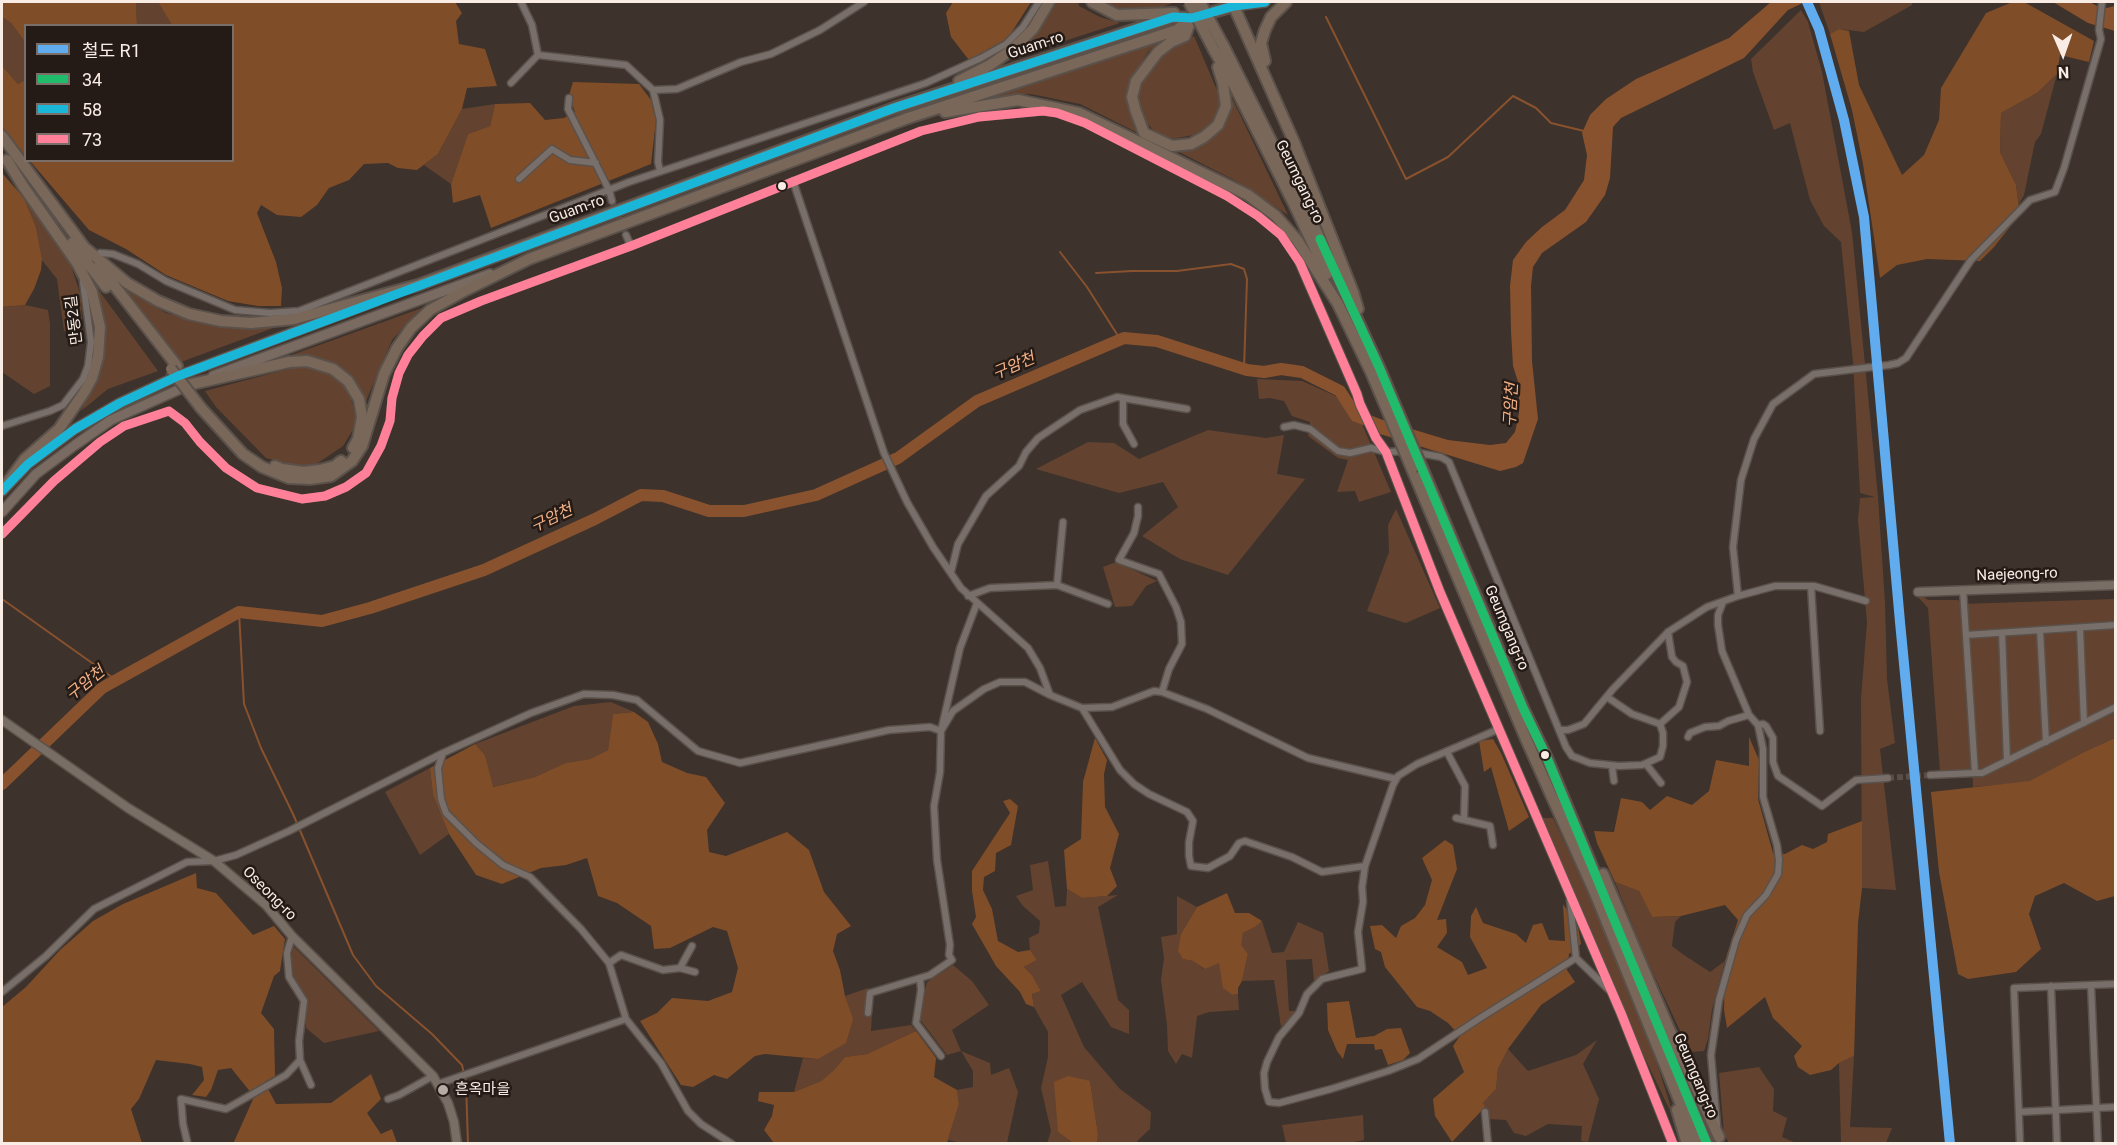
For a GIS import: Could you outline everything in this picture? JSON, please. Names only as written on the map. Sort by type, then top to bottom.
[{"type":"highway","points":[[894,108],[962,80],[990,65],[1014,48],[1033,29],[1049,2]]},
{"type":"highway","points":[[1092,2],[1117,15],[1172,12],[1191,18],[1185,36],[1171,42],[1158,52],[1136,81],[1132,97],[1144,133],[1172,146],[1191,144],[1218,125],[1226,106],[1219,47]]},
{"type":"highway","name":"Geumgang-ro","points":[[1188,2],[1219,47]]},
{"type":"highway","name":"Geumgang-ro","points":[[1200,2],[1234,85],[1375,369],[1547,758],[1707,1143]]},
{"type":"highway","points":[[1274,93],[1261,43],[1271,17],[1286,2]]},
{"type":"highway","points":[[1235,3],[1274,93],[1346,273],[1375,369]]},
{"type":"highway","name":"Guam-ro","points":[[530,259],[901,121],[1177,30],[1191,18],[1235,3]]},
{"type":"highway","name":"Guam-ro","points":[[418,285],[894,108],[1173,17],[1191,18]]},
{"type":"highway","points":[[901,121],[952,110],[1018,100],[1052,107],[1079,113],[1248,195],[1276,216],[1297,240],[1338,304],[1375,369]]},
{"type":"highway","points":[[2,136],[174,368]]},
{"type":"highway","points":[[4,156],[22,176],[91,268],[243,454],[262,467],[289,478],[310,479],[331,476],[352,461],[362,446],[384,374],[397,348],[411,328],[430,310],[530,259]]},
{"type":"highway","points":[[4,156],[77,263],[92,292],[100,327],[98,357],[92,378],[85,391],[59,429],[25,459],[4,488]]},
{"type":"highway","points":[[84,247],[127,283],[158,301],[189,314],[221,321],[251,323],[294,319],[418,285]]},
{"type":"highway","points":[[188,385],[289,362],[307,361],[333,369],[348,381],[359,399],[362,417],[358,439],[350,453],[335,466],[320,471],[303,472],[282,469],[261,459],[243,445],[205,406]]},
{"type":"highway","name":"Geumgang-ro","points":[[1418,470],[1526,739],[1595,893],[1697,1143]]},
{"type":"highway","points":[[1547,758],[1565,787],[1690,1077],[1720,1140]]},
{"type":"highway","points":[[1652,1032],[1687,1143]]},
{"type":"main road","name":"Guam-ro","points":[[1235,3],[1265,2]]},
{"type":"main road","name":"Guam-ro","points":[[2,512],[36,474],[111,420],[188,385],[530,259]]},
{"type":"main road","name":"Guam-ro","points":[[4,488],[28,464],[75,429],[120,403],[177,376],[418,285]]},
{"type":"street","points":[[521,2],[532,25],[538,55]]},
{"type":"street","points":[[653,90],[676,88],[741,62],[771,54],[820,30],[863,2]]},
{"type":"street","points":[[100,254],[113,254],[138,264],[166,281],[235,310],[270,313],[299,311],[660,171],[926,82],[981,58],[1006,44],[1023,27],[1039,2]]},
{"type":"street","points":[[1738,596],[1733,547],[1741,480],[1754,439],[1773,404],[1814,374],[1889,365],[1906,358],[1971,260],[2030,200],[2055,192],[2101,39],[2099,30],[2102,4]]},
{"type":"street","points":[[511,83],[538,55]]},
{"type":"street","points":[[538,55],[626,65],[653,90],[660,120],[658,162],[660,171]]},
{"type":"street","points":[[569,99],[568,109],[609,190],[612,201]]},
{"type":"street","points":[[2,534],[54,481],[100,442],[124,426],[169,411],[185,423],[226,468],[257,488],[302,499],[336,492],[366,473],[381,446],[390,421],[397,382],[403,364],[423,336],[441,318],[631,246],[921,131],[979,117],[1043,111],[1057,113],[1085,123],[1227,196],[1258,216],[1281,235],[1300,263],[1360,404],[1376,438],[1386,452],[1440,592],[1673,1143]]},
{"type":"street","points":[[519,179],[552,149],[570,160],[596,163]]},
{"type":"street","points":[[793,181],[884,453],[907,502],[933,547],[968,596],[1028,648],[1040,668],[1050,695]]},
{"type":"street","points":[[626,235],[631,246]]},
{"type":"street","name":"만동2길","points":[[2,426],[63,405],[83,379],[88,366],[91,342],[82,279],[77,269]]},
{"type":"street","points":[[951,572],[958,544],[986,495],[1019,466],[1026,452],[1038,438],[1080,410],[1117,397],[1187,409]]},
{"type":"street","points":[[1123,398],[1123,424],[1134,444]]},
{"type":"street","points":[[1284,427],[1294,425],[1310,429],[1338,451],[1350,453],[1371,448],[1386,452],[1408,451],[1441,457],[1449,462],[1566,747],[1572,756],[1590,763],[1612,766],[1646,764],[1660,757],[1662,753],[1663,733],[1660,724]]},
{"type":"street","points":[[1138,507],[1134,533],[1119,560],[1159,574],[1165,582],[1181,622],[1182,644],[1169,669],[1162,692]]},
{"type":"street","points":[[1057,585],[1063,522]]},
{"type":"street","points":[[968,596],[990,588],[1057,585],[1108,604]]},
{"type":"street","name":"Naejeong-ro","points":[[1918,592],[2115,585]]},
{"type":"street","points":[[1560,729],[1568,730],[1584,724],[1668,632],[1707,607],[1775,586],[1811,586],[1866,601]]},
{"type":"street","points":[[1811,586],[1821,731]]},
{"type":"street","points":[[1964,590],[1975,773]]},
{"type":"street","points":[[1720,1140],[1714,1104],[1711,1054],[1719,1000],[1736,940],[1747,915],[1766,895],[1778,874],[1779,860],[1763,797],[1763,749],[1758,725],[1749,715],[1722,651],[1718,615],[1723,602]]},
{"type":"street","points":[[868,1013],[870,993],[930,975],[952,960],[949,956],[950,945],[935,839],[934,797],[940,771],[942,731],[960,648],[977,603]]},
{"type":"street","points":[[1966,635],[2115,625]]},
{"type":"street","points":[[2080,628],[2084,723]]},
{"type":"street","points":[[2040,630],[2046,742]]},
{"type":"street","points":[[1660,724],[1678,707],[1687,682],[1683,666],[1672,657],[1668,632]]},
{"type":"street","points":[[2002,633],[2007,761]]},
{"type":"street","points":[[942,731],[953,711],[984,689],[1000,682],[1025,682],[1082,708],[1112,707],[1154,691],[1207,709],[1308,758],[1396,779]]},
{"type":"street","points":[[2,992],[46,956],[94,909],[187,862],[214,861],[236,855],[289,831],[443,753],[531,713],[584,694],[614,695],[637,700],[698,751],[740,763],[889,730],[930,727],[942,731]]},
{"type":"street","points":[[1607,697],[1632,714],[1660,724]]},
{"type":"street","points":[[1930,775],[1982,773],[2115,707]]},
{"type":"street","points":[[1082,708],[1120,770],[1134,784],[1149,794],[1187,812],[1193,821],[1189,842],[1191,866],[1208,868],[1230,856],[1239,843],[1245,841],[1292,857],[1322,872],[1365,866]]},
{"type":"street","points":[[1688,737],[1690,733],[1705,727],[1719,726],[1749,715]]},
{"type":"street","name":"Oseong-ro","points":[[2,720],[128,808],[214,861],[266,905],[291,936],[435,1080],[454,1122],[457,1143]]},
{"type":"street","points":[[1758,725],[1766,726],[1773,738],[1773,762],[1778,777],[1822,806],[1856,780],[1888,778]]},
{"type":"street","points":[[1499,729],[1407,769],[1396,779],[1365,866],[1362,887],[1364,902],[1358,932],[1362,969],[1322,979],[1307,994],[1299,1013],[1279,1037],[1267,1062],[1264,1073],[1269,1102],[1279,1103],[1330,1089],[1418,1059],[1576,958]]},
{"type":"street","points":[[1447,752],[1465,786],[1464,818]]},
{"type":"street","points":[[443,753],[438,768],[441,799],[446,813],[476,843],[503,865],[530,877],[581,929],[609,963],[626,1019],[661,1063],[688,1111],[700,1124],[732,1143]]},
{"type":"street","points":[[1646,764],[1660,783]]},
{"type":"street","points":[[1612,766],[1614,781]]},
{"type":"street","points":[[1456,818],[1464,818],[1490,826],[1493,845]]},
{"type":"street","points":[[1569,893],[1576,958],[1611,992]]},
{"type":"street","points":[[291,936],[287,952],[290,977],[304,1001],[299,1041],[300,1060],[311,1085]]},
{"type":"street","points":[[680,968],[692,946]]},
{"type":"street","points":[[609,963],[621,955],[663,970],[680,968],[695,972]]},
{"type":"street","points":[[920,978],[921,990],[916,1023],[941,1056]]},
{"type":"street","points":[[2020,1143],[2014,988],[2115,984]]},
{"type":"street","points":[[2091,985],[2098,1143]]},
{"type":"street","points":[[2051,986],[2057,1143]]},
{"type":"street","points":[[388,1099],[435,1080],[458,1077],[626,1019]]},
{"type":"street","points":[[187,1141],[181,1099],[226,1109],[286,1075],[300,1060]]},
{"type":"street","points":[[2019,1112],[2115,1107]]},
{"type":"street","points":[[1485,1112],[1488,1143]]},
{"type":"shaded area","points":[[2,2],[136,2],[137,24],[24,24],[24,41],[11,23],[2,17]]},
{"type":"shaded area","points":[[136,2],[158,2],[171,24],[137,24]]},
{"type":"shaded area","points":[[158,2],[455,2],[462,13],[456,21],[459,44],[485,49],[497,86],[467,88],[462,109],[438,154],[417,170],[398,168],[388,163],[364,164],[349,180],[329,188],[317,205],[301,217],[277,215],[261,205],[257,213],[276,262],[282,288],[281,306],[258,306],[228,301],[166,275],[126,249],[89,230],[31,162],[234,162],[234,24],[171,24]]},
{"type":"shaded area","points":[[953,2],[1031,2],[1008,38],[969,60],[951,37],[946,13]]},
{"type":"shaded area","points":[[1053,2],[1078,2],[1079,6],[1100,17],[1120,23],[1015,57],[1045,20]]},
{"type":"shaded area","points":[[1102,2],[1175,2],[1155,10],[1115,9]]},
{"type":"shaded area","points":[[1771,2],[1805,2],[1788,10],[1744,58],[1621,118],[1613,127],[1610,178],[1605,195],[1586,222],[1542,253],[1533,267],[1532,361],[1538,419],[1523,463],[1500,471],[1380,434],[1372,417],[1448,440],[1490,445],[1506,443],[1515,432],[1519,413],[1519,385],[1513,366],[1511,331],[1510,286],[1513,260],[1526,242],[1565,210],[1584,180],[1587,155],[1582,133],[1590,115],[1606,99],[1636,79],[1729,38]]},
{"type":"shaded area","points":[[1819,2],[1912,2],[1912,5],[1864,32],[1839,29],[1830,34]]},
{"type":"shaded area","points":[[2024,2],[2094,41],[2089,62],[2060,55],[2057,74],[2037,93],[2001,113],[2000,152],[2016,185],[2020,214],[1980,261],[1927,259],[1897,265],[1880,278],[1863,164],[1852,110],[1830,34],[1839,29],[1849,31],[1859,85],[1902,175],[1924,155],[1939,120],[1941,88],[1986,13],[2010,3]]},
{"type":"shaded area","points":[[2053,2],[2090,2],[2102,9],[2115,6],[2115,31],[2088,23]]},
{"type":"shaded area","points":[[1801,10],[1808,22],[1822,72],[1852,232],[1878,497],[1887,679],[1895,743],[1880,749],[1896,890],[1862,888],[1861,699],[1867,622],[1858,520],[1860,498],[1875,497],[1860,493],[1853,362],[1841,242],[1824,226],[1810,200],[1790,123],[1774,130],[1753,72],[1751,59]]},
{"type":"shaded area","points":[[2,17],[11,23],[24,41],[24,81],[18,84],[2,66]]},
{"type":"shaded area","points":[[1194,36],[1222,102],[1210,126],[1194,135],[1171,139],[1157,134],[1146,122],[1138,97],[1140,84],[1157,59]]},
{"type":"shaded area","points":[[1163,38],[1148,52],[1129,83],[1130,109],[1138,133],[1080,104],[1031,94],[988,97]]},
{"type":"shaded area","points":[[2,66],[18,84],[24,81],[24,154],[2,127]]},
{"type":"shaded area","points":[[2057,74],[2041,134],[2035,142],[2024,195],[2019,204],[2016,185],[2000,152],[2001,113],[2037,93]]},
{"type":"shaded area","points":[[573,82],[639,84],[651,100],[656,120],[651,164],[491,228],[480,195],[453,203],[451,184],[468,134],[490,126],[495,104],[530,103],[545,120],[564,118],[575,112],[569,95]]},
{"type":"shaded area","points":[[1231,96],[1288,215],[1234,180],[1177,151],[1201,145],[1226,121]]},
{"type":"shaded area","points":[[495,104],[490,126],[468,134],[451,184],[424,165],[438,154],[462,109]]},
{"type":"shaded area","points":[[2,173],[24,198],[36,227],[42,259],[41,270],[34,289],[25,305],[2,307]]},
{"type":"shaded area","points":[[24,198],[67,254],[81,296],[82,329],[64,331],[57,279],[42,260],[36,227]]},
{"type":"shaded area","points":[[92,281],[158,371],[108,389],[81,411],[101,371],[104,314]]},
{"type":"shaded area","points":[[122,288],[166,313],[223,328],[273,328],[181,362]]},
{"type":"shaded area","points":[[25,305],[48,310],[50,324],[50,386],[34,394],[2,372],[2,309]]},
{"type":"shaded area","points":[[422,308],[392,340],[366,401],[350,376],[324,361],[289,356]]},
{"type":"shaded area","points":[[303,365],[332,374],[349,390],[357,423],[343,446],[315,465],[292,465],[266,458],[216,407],[205,391]]},
{"type":"shaded area","points":[[1257,379],[1302,381],[1338,397],[1353,419],[1362,424],[1391,492],[1359,502],[1355,491],[1337,492],[1348,460],[1338,458],[1308,436],[1310,422],[1292,416],[1284,401],[1270,398],[1259,399]]},
{"type":"shaded area","points":[[1208,430],[1266,438],[1284,435],[1277,474],[1305,479],[1228,575],[1180,559],[1142,536],[1178,507],[1163,482],[1119,493],[1036,469],[1088,442],[1114,443],[1139,459]]},
{"type":"shaded area","points":[[1396,509],[1440,608],[1406,623],[1367,611],[1389,552],[1388,525]]},
{"type":"shaded area","points":[[1116,562],[1157,581],[1146,586],[1132,606],[1115,607],[1103,567]]},
{"type":"shaded area","points":[[1923,596],[1928,600],[1958,600],[1961,604],[2115,599],[2115,738],[2084,752],[2030,782],[1973,787],[1972,767],[1969,770],[1940,772],[1928,608],[1918,597]]},
{"type":"shaded area","points":[[611,702],[634,712],[613,714],[608,750],[590,759],[567,763],[535,777],[492,787],[485,755],[475,744],[574,706]]},
{"type":"shaded area","points":[[634,712],[648,722],[658,744],[662,762],[687,773],[706,777],[725,803],[707,830],[709,852],[726,856],[787,832],[809,850],[824,892],[851,926],[837,934],[833,951],[853,1019],[846,1043],[818,1059],[765,1054],[755,1056],[727,1079],[714,1075],[693,1087],[681,1085],[640,1021],[657,1013],[672,998],[708,1001],[732,992],[738,968],[727,931],[713,927],[670,948],[654,949],[651,926],[617,903],[598,896],[587,858],[566,865],[541,868],[502,884],[476,875],[449,834],[433,795],[430,768],[475,744],[485,755],[493,787],[535,777],[566,763],[590,759],[608,750],[613,714]]},
{"type":"shaded area","points":[[1749,737],[1759,760],[1758,799],[1773,853],[1785,854],[1802,845],[1813,849],[1827,842],[1828,834],[1862,821],[1862,888],[1858,923],[1854,1056],[1839,1063],[1831,1070],[1810,1075],[1798,1067],[1794,1056],[1802,1046],[1773,1018],[1765,997],[1727,1028],[1724,1010],[1725,961],[1738,920],[1725,905],[1681,916],[1652,917],[1639,891],[1615,882],[1594,831],[1614,832],[1621,798],[1642,802],[1650,810],[1667,796],[1692,805],[1709,791],[1716,760],[1749,766]]},
{"type":"shaded area","points":[[1095,738],[1107,760],[1104,774],[1105,807],[1119,834],[1110,868],[1117,886],[1107,896],[1082,898],[1067,889],[1064,850],[1081,839],[1083,782]]},
{"type":"shaded area","points":[[2115,738],[2115,896],[2097,901],[2064,883],[2035,896],[2029,914],[2041,949],[2016,972],[1968,979],[1958,974],[1939,872],[1931,792],[2030,781]]},
{"type":"shaded area","points":[[1493,739],[1529,817],[1509,831],[1491,767],[1484,772],[1479,741]]},
{"type":"shaded area","points":[[430,768],[433,795],[449,834],[420,855],[385,792]]},
{"type":"shaded area","points":[[1010,799],[1018,806],[1011,845],[996,853],[995,871],[984,877],[983,890],[992,909],[998,941],[1018,952],[1030,950],[1037,960],[1024,967],[1032,975],[1041,991],[1032,994],[1034,1007],[1026,1004],[1020,992],[996,966],[972,924],[976,917],[972,871],[1010,813],[1003,801]]},
{"type":"shaded area","points":[[1541,818],[1553,818],[1585,885],[1644,1023],[1676,1123],[1640,1048]]},
{"type":"shaded area","points":[[1445,840],[1453,845],[1457,869],[1437,920],[1446,919],[1447,933],[1437,947],[1462,962],[1468,975],[1487,968],[1470,937],[1471,916],[1476,907],[1483,923],[1516,934],[1526,943],[1533,925],[1542,923],[1549,940],[1565,941],[1563,904],[1578,927],[1581,944],[1569,954],[1567,970],[1575,982],[1541,1005],[1508,1049],[1498,1069],[1496,1089],[1483,1103],[1485,1107],[1452,1142],[1435,1116],[1433,1099],[1464,1072],[1453,1046],[1460,1036],[1448,1023],[1430,1011],[1417,1007],[1385,967],[1381,952],[1375,949],[1370,926],[1382,925],[1396,938],[1401,926],[1415,918],[1425,905],[1432,880],[1422,858]]},
{"type":"shaded area","points":[[1048,861],[1055,907],[1066,906],[1067,889],[1082,898],[1118,895],[1098,907],[1118,1000],[1129,1010],[1129,1034],[1111,1027],[1082,982],[1061,995],[1084,1047],[1120,1089],[1151,1112],[1150,1129],[1137,1141],[1138,1143],[1097,1143],[1098,1134],[1090,1081],[1058,1132],[1073,1143],[1047,1143],[1051,1131],[1041,1088],[1048,1057],[1048,1032],[1034,1007],[1032,994],[1041,991],[1032,975],[1024,967],[1037,960],[1030,950],[1029,938],[1039,933],[1040,921],[1023,906],[1016,896],[1033,890],[1030,865]]},
{"type":"shaded area","points":[[196,873],[197,888],[216,893],[253,935],[274,926],[285,939],[280,971],[274,976],[261,1013],[274,1029],[275,1076],[252,1094],[231,1068],[218,1070],[206,1097],[192,1095],[204,1080],[202,1067],[156,1060],[139,1099],[131,1109],[142,1143],[2,1143],[2,1007],[26,987],[60,950],[93,921],[123,904]]},
{"type":"shaded area","points":[[1615,882],[1639,891],[1652,917],[1681,916],[1675,922],[1672,946],[1684,955],[1710,972],[1725,961],[1704,1051],[1690,1052],[1644,954]]},
{"type":"shaded area","points":[[1227,893],[1235,913],[1249,913],[1262,921],[1243,933],[1241,945],[1248,954],[1238,994],[1233,995],[1223,988],[1219,963],[1205,969],[1193,961],[1183,959],[1178,951],[1181,934],[1197,907]]},
{"type":"shaded area","points":[[1177,896],[1197,907],[1181,934],[1183,959],[1194,961],[1204,969],[1219,962],[1233,995],[1238,994],[1239,1010],[1209,1012],[1197,1016],[1192,1058],[1182,1054],[1176,1064],[1168,1051],[1161,980],[1164,958],[1161,937],[1177,934]]},
{"type":"shaded area","points":[[1262,921],[1272,953],[1284,952],[1298,922],[1323,933],[1329,971],[1314,981],[1312,959],[1286,960],[1289,1011],[1297,1011],[1281,1027],[1274,980],[1242,981],[1248,954],[1240,945],[1243,933]]},
{"type":"shaded area","points":[[293,946],[379,1031],[324,1043],[306,1028],[306,998],[293,975],[291,958]]},
{"type":"shaded area","points":[[953,965],[972,981],[989,1005],[952,1030],[961,1051],[947,1055],[919,1018],[927,982]]},
{"type":"shaded area","points":[[868,988],[873,997],[871,1031],[911,1025],[916,1031],[867,1054],[845,1057],[821,1081],[794,1092],[803,1058],[818,1059],[852,1019],[845,996]]},
{"type":"shaded area","points":[[1349,1001],[1356,1038],[1374,1036],[1387,1029],[1401,1028],[1410,1053],[1403,1060],[1388,1065],[1382,1049],[1375,1050],[1374,1044],[1347,1044],[1343,1059],[1328,1030],[1327,1003]]},
{"type":"shaded area","points":[[916,1031],[936,1058],[934,1077],[957,1090],[959,1104],[947,1143],[774,1143],[764,1130],[772,1116],[774,1105],[758,1101],[759,1092],[794,1092],[821,1081],[845,1057],[867,1054]]},
{"type":"shaded area","points":[[1597,1040],[1583,1064],[1599,1099],[1588,1142],[1581,1141],[1582,1126],[1548,1124],[1526,1136],[1514,1133],[1506,1120],[1489,1119],[1483,1103],[1496,1089],[1498,1069],[1508,1049],[1528,1071],[1576,1055]]},
{"type":"shaded area","points":[[961,1051],[990,1063],[991,1075],[1009,1068],[1018,1092],[1007,1143],[962,1143],[948,1140],[959,1104],[957,1090],[973,1087],[973,1071]]},
{"type":"shaded area","points":[[1854,1056],[1850,1127],[1892,1128],[1886,1143],[1841,1143],[1839,1063]]},
{"type":"shaded area","points":[[1759,1067],[1774,1089],[1773,1111],[1787,1118],[1782,1137],[1796,1143],[1729,1143],[1724,1134],[1719,1073]]},
{"type":"shaded area","points":[[371,1074],[381,1099],[367,1113],[381,1134],[392,1129],[397,1143],[233,1144],[254,1097],[267,1087],[276,1104],[331,1103]]},
{"type":"shaded area","points":[[1068,1076],[1090,1081],[1098,1134],[1097,1143],[1073,1143],[1058,1132],[1054,1082]]},
{"type":"shaded area","points":[[1363,1115],[1364,1140],[1349,1143],[1286,1143],[1282,1125]]},
{"type":"waterway","points":[[1326,17],[1406,179],[1448,157],[1513,96],[1536,108],[1551,123],[1584,131]]},
{"type":"waterway","points":[[1060,252],[1087,287],[1120,339]]},
{"type":"waterway","points":[[1096,273],[1177,271],[1231,264],[1244,269],[1247,279],[1244,369]]},
{"type":"waterway","name":"구암천","points":[[2,784],[102,688],[239,612],[322,621],[370,608],[484,570],[595,519],[641,495],[663,496],[709,511],[744,511],[816,495],[898,458],[977,401],[1124,338],[1157,341],[1247,370],[1264,372],[1281,369],[1302,372],[1340,391],[1356,416],[1390,429]]},
{"type":"waterway","points":[[2,599],[116,680]]},
{"type":"waterway","points":[[239,612],[244,704],[261,748],[293,814],[353,955],[376,986],[432,1034],[462,1065],[466,1083],[468,1144]]},
{"type":"tunnel","points":[[612,201],[626,235]]},
{"type":"tunnel","points":[[1888,778],[1930,775]]},
{"type":"rail line","name":"R1","points":[[1807,2],[1819,29],[1844,120],[1864,217],[1950,1144]]},
{"type":"transit line","name":"58","points":[[2,491],[28,464],[75,429],[120,403],[178,376],[894,108],[1173,17],[1192,18],[1234,6],[1265,2]]},
{"type":"transit line","name":"73","points":[[2,534],[54,481],[100,442],[124,426],[169,411],[185,423],[226,468],[257,488],[302,499],[325,496],[346,487],[366,473],[381,446],[390,421],[392,398],[399,373],[408,355],[441,318],[631,246],[921,131],[979,117],[1043,111],[1057,113],[1085,123],[1227,196],[1258,216],[1281,235],[1300,263],[1360,404],[1376,438],[1386,452],[1440,592],[1621,1013],[1673,1144]]},
{"type":"transit line","name":"34","points":[[1320,239],[1379,367],[1523,708],[1547,758],[1707,1144]]},
{"type":"place","name":"흔옥마을","points":[[443,1090]]}]
